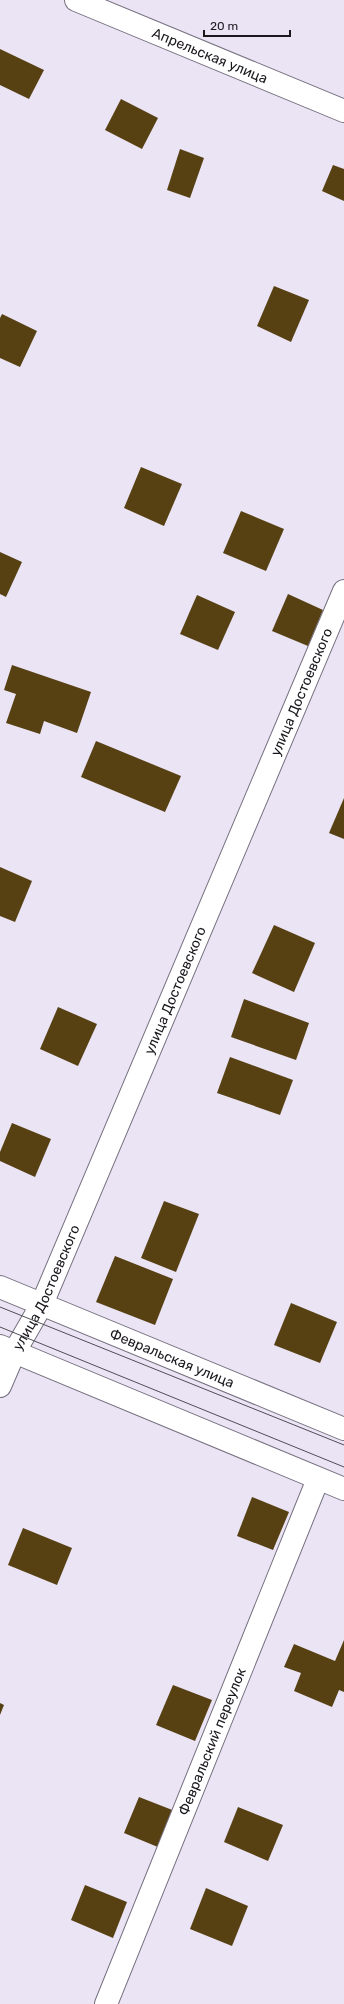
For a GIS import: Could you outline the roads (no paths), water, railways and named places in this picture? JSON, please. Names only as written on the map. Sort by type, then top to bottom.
[{"type":"street","name":"Апрельская улица","points":[[76,0],[344,111]]},
{"type":"street","name":"улица Достоевского","points":[[0,1386],[7,1348],[42,1304],[344,591]]},
{"type":"street","name":"Февральская улица","points":[[0,1287],[344,1429]]},
{"type":"street","points":[[7,1348],[344,1489]]},
{"type":"street","name":"Февральский переулок","points":[[106,2004],[318,1479]]},
{"type":"tram line","points":[[0,1307],[344,1445]]},
{"type":"tram line","points":[[0,1327],[344,1467]]}]
